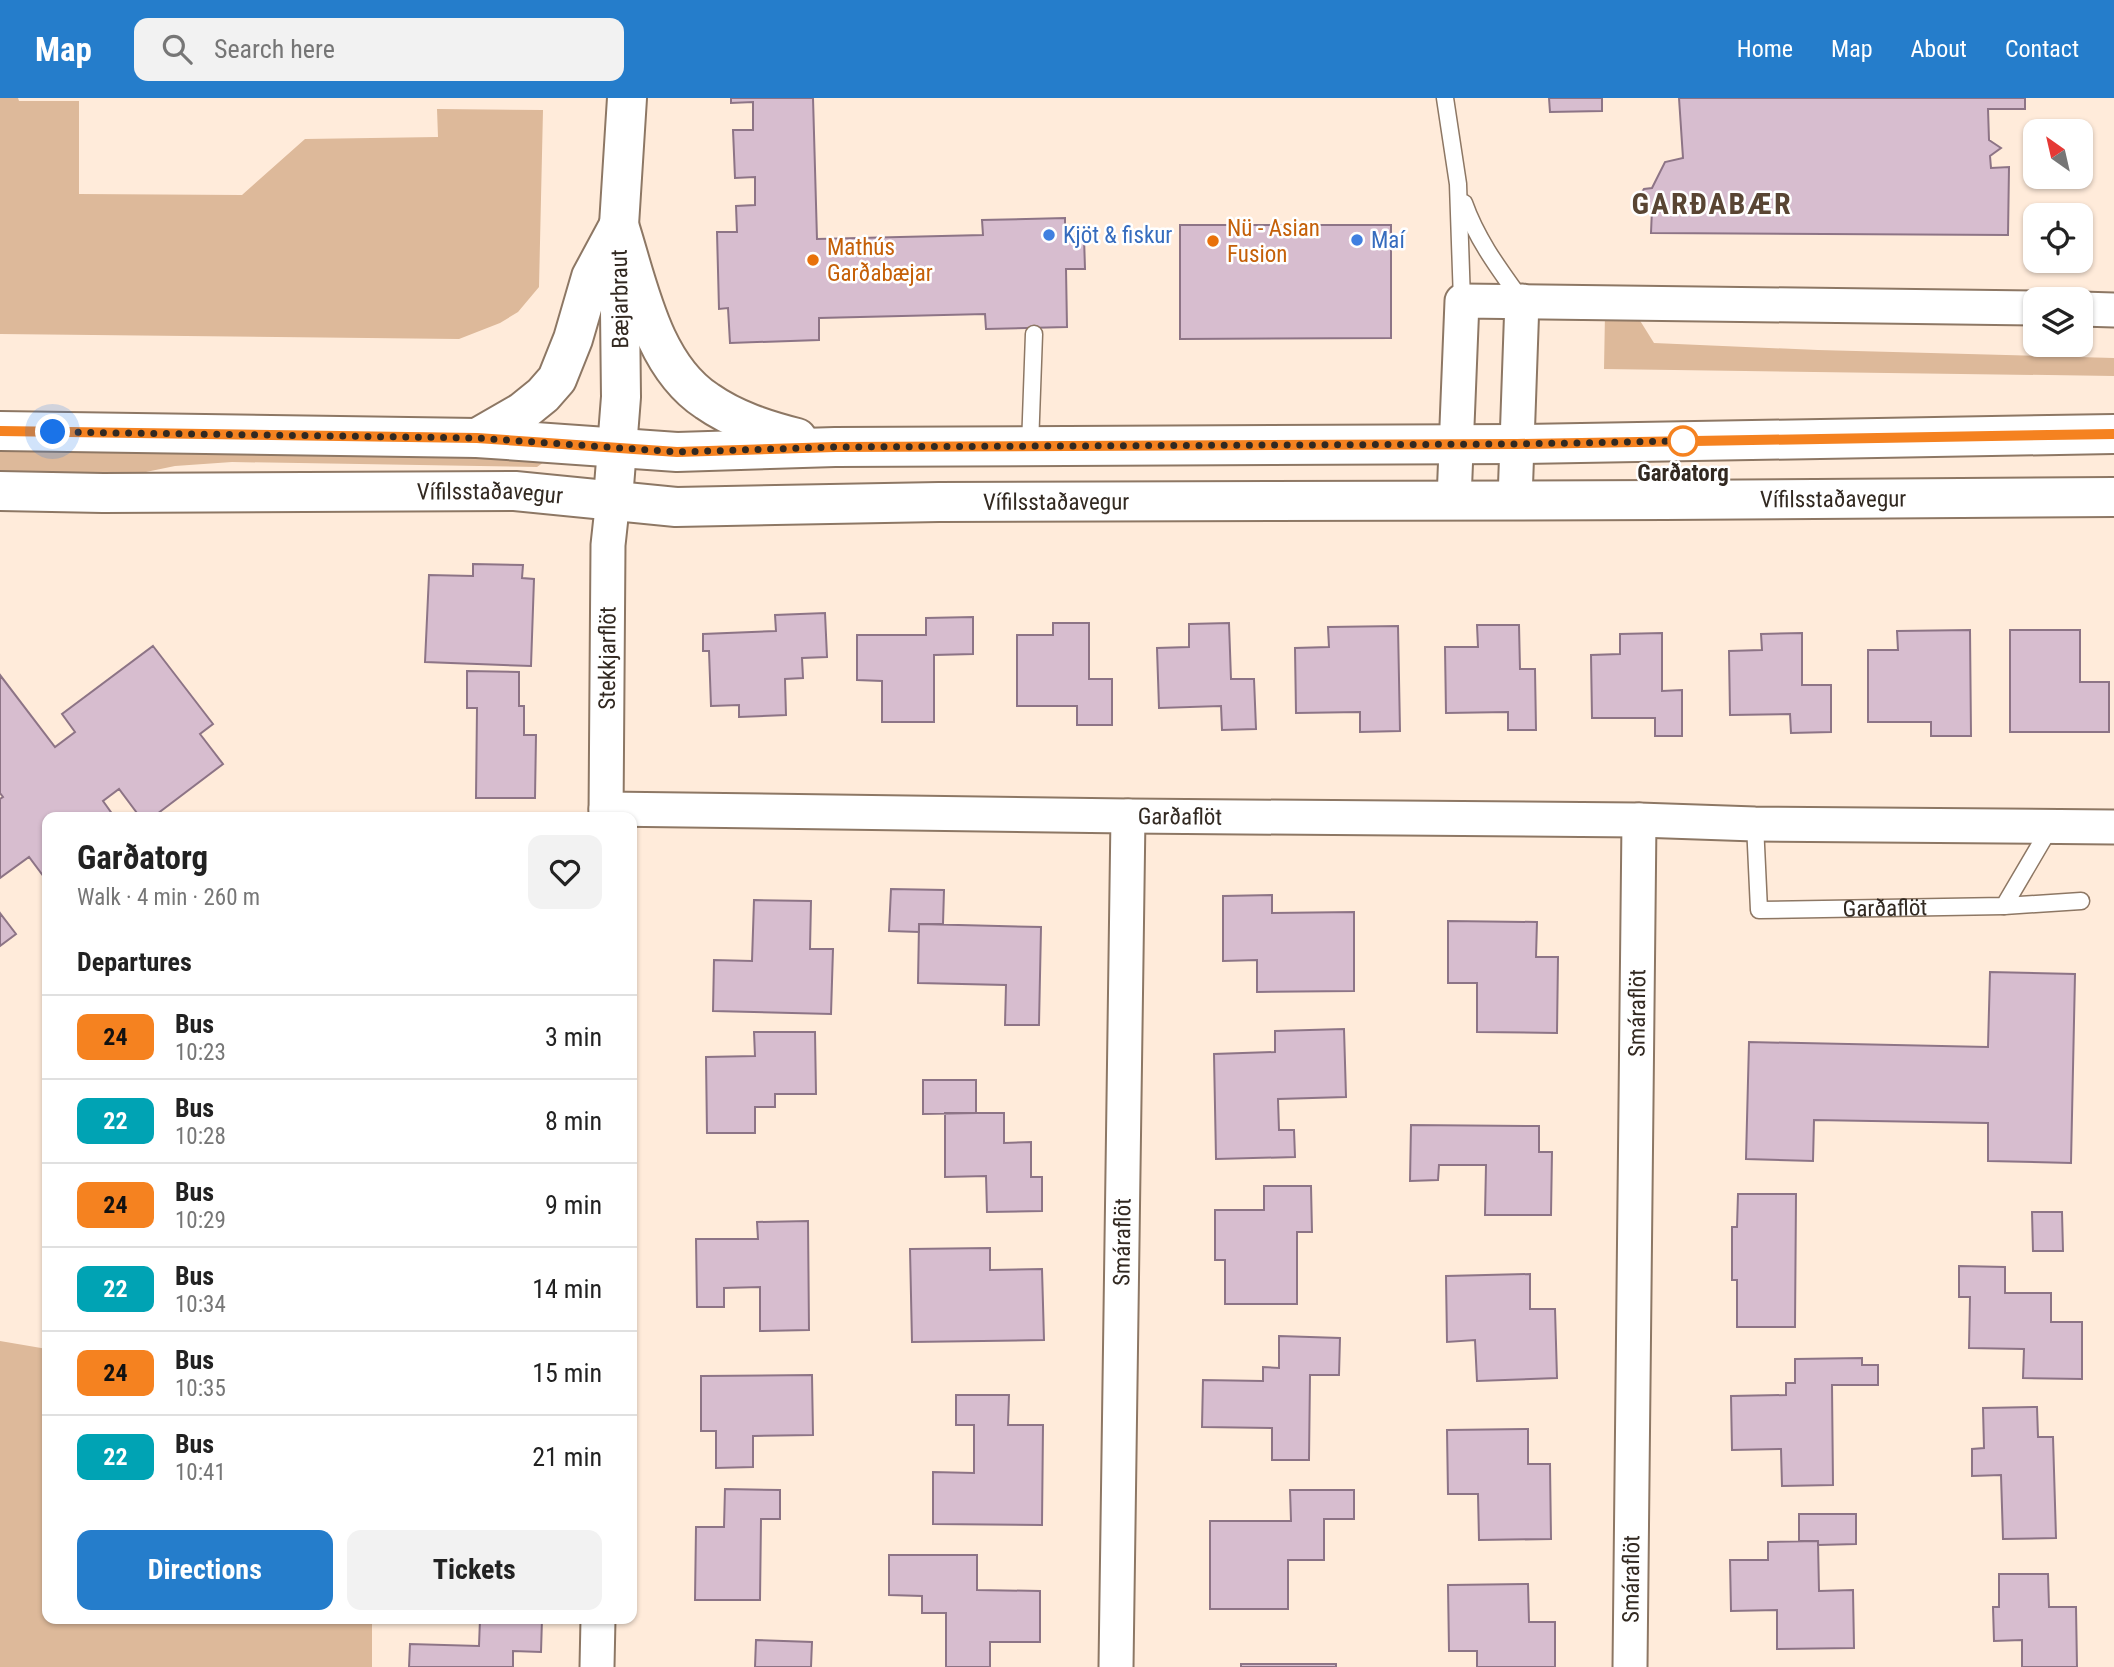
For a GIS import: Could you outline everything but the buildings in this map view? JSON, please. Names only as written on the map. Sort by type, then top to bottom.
[{"type":"main road","name":"Bæjarbraut","points":[[613,499],[621,380],[619,225],[627,98]]},
{"type":"main road","points":[[477,438],[522,412],[557,379],[573,339],[590,277],[619,225]]},
{"type":"main road","points":[[619,225],[653,332],[667,358],[684,380],[705,400],[730,415],[771,431],[835,447]]},
{"type":"main road","points":[[0,431],[477,438],[677,452],[835,447],[1517,444],[2114,434]]},
{"type":"main road","name":"Vífilsstaðavegur","points":[[0,491],[515,491],[676,506],[953,502],[2114,497]]},
{"type":"street","points":[[1454,500],[1462,301],[2023,309]]},
{"type":"street","points":[[1515,500],[1522,301]]},
{"type":"street","points":[[2093,309],[2114,310]]},
{"type":"street","name":"Stekkjarflöt","points":[[606,812],[608,545],[613,499]]},
{"type":"street","name":"Garðaflöt","points":[[637,813],[1639,820],[1755,824],[2114,827]]},
{"type":"street","name":"Smáraflöt","points":[[1116,1667],[1128,816]]},
{"type":"street","name":"Smáraflöt","points":[[1630,1667],[1639,820]]},
{"type":"street","points":[[597,1667],[598,1624]]},
{"type":"lane","points":[[1445,98],[1458,184],[1462,301]]},
{"type":"lane","points":[[1458,184],[1483,246],[1522,301]]},
{"type":"lane","points":[[1030,446],[1034,334]]},
{"type":"lane","name":"Garðaflöt","points":[[1755,824],[1759,910],[2004,906]]},
{"type":"lane","points":[[2004,906],[2051,826]]},
{"type":"lane","points":[[2004,906],[2081,901]]},
{"type":"shaded area","points":[[0,98],[18,98],[19,101],[79,101],[79,194],[242,195],[305,139],[438,137],[437,109],[543,110],[539,287],[518,312],[500,323],[459,339],[0,334]]},
{"type":"shaded area","points":[[1634,311],[1654,343],[2114,358],[2114,376],[1604,369],[1605,313]]},
{"type":"shaded area","points":[[0,446],[538,457],[544,462],[537,467],[232,462],[175,466],[102,481],[0,478]]},
{"type":"shaded area","points":[[0,1341],[42,1348],[42,1624],[372,1624],[372,1667],[0,1667]]},
{"type":"bus line","name":"24","points":[[0,431],[477,438],[677,452],[835,447],[1517,444],[2114,434]]},
{"type":"place","name":"Kjöt & fiskur","points":[[1049,235]]},
{"type":"place","name":"Maí","points":[[1357,240]]},
{"type":"place","name":"Nü - Asian Fusion","points":[[1213,241]]},
{"type":"place","name":"Mathús Garðabæjar","points":[[813,260]]},
{"type":"place","name":"Garðatorg","points":[[1683,441]]},
{"type":"district","name":"GARÐABÆR","points":[[1712,203]]},
{"type":"route","points":[[53,432],[477,438],[677,452],[835,447],[1683,441]]}]
